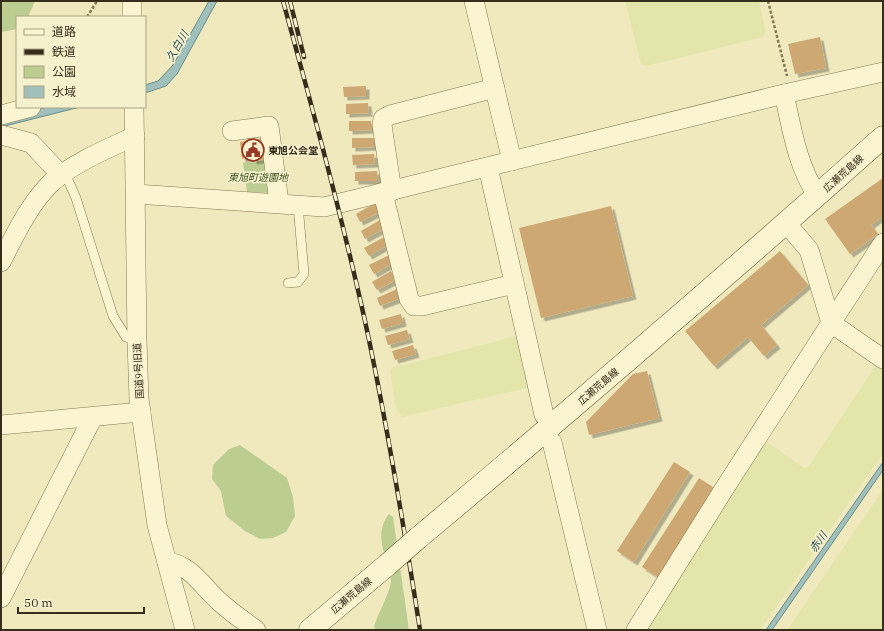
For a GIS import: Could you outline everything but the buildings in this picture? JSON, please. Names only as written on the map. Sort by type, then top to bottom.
[{"type":"main road","name":"広瀬荒島線","points":[[310,630],[544,433],[883,137]]},
{"type":"street","points":[[132,1],[132,16]]},
{"type":"street","points":[[474,1],[512,161]]},
{"type":"street","points":[[136,194],[279,202],[324,207],[788,93],[883,72]]},
{"type":"street","points":[[495,88],[390,115],[383,119],[382,125],[388,192],[409,299],[414,306],[422,306],[514,284]]},
{"type":"street","points":[[788,93],[801,165],[817,196]]},
{"type":"street","points":[[1,115],[28,108]]},
{"type":"street","name":"国道9号旧道","points":[[134,108],[137,341],[141,412],[157,525],[185,630]]},
{"type":"street","points":[[232,131],[269,126],[279,202]]},
{"type":"street","points":[[1,135],[31,143],[61,175]]},
{"type":"street","points":[[1,262],[21,224],[51,184],[61,175],[107,149],[134,136]]},
{"type":"street","points":[[862,156],[883,148]]},
{"type":"street","points":[[488,167],[544,415]]},
{"type":"street","points":[[786,223],[809,250],[831,323],[883,360]]},
{"type":"street","points":[[636,630],[726,486],[883,243]]},
{"type":"street","points":[[1,425],[141,412]]},
{"type":"street","points":[[1,598],[93,417]]},
{"type":"street","points":[[552,442],[597,630]]},
{"type":"street","points":[[167,562],[176,562],[186,569],[220,602],[256,630]]},
{"type":"lane","points":[[61,175],[68,180],[76,198],[113,316],[126,336],[137,341]]},
{"type":"lane","points":[[288,283],[298,282],[304,274],[298,205]]},
{"type":"path","points":[[88,16],[96,1]]},
{"type":"path","points":[[768,1],[788,93]]},
{"type":"green space","points":[[1,1],[35,1],[28,16],[16,16],[16,29],[1,32]]},
{"type":"green space","points":[[625,1],[759,1],[766,32],[763,37],[645,66],[641,64]]},
{"type":"green space","name":"東旭町遊園地","points":[[270,160],[274,193],[247,192],[243,163]]},
{"type":"green space","points":[[517,336],[528,382],[526,388],[402,417],[396,408],[390,370],[392,368]]},
{"type":"green space","points":[[878,367],[883,371],[883,454],[760,630],[646,630],[760,449],[767,442],[804,468],[808,467],[874,368]]},
{"type":"green space","points":[[240,445],[287,478],[293,497],[295,516],[286,532],[273,538],[260,539],[245,531],[226,516],[221,491],[212,479],[213,465],[229,449]]},
{"type":"green space","points":[[883,490],[883,630],[787,630]]},
{"type":"green space","points":[[389,514],[393,517],[409,630],[376,630],[374,627],[391,584],[381,538],[384,522]]},
{"type":"water","points":[[209,1],[217,1],[177,74],[166,86],[146,93],[146,85],[158,81],[173,65]]},
{"type":"water","points":[[43,108],[76,108],[1,127],[1,120]]},
{"type":"water","points":[[883,462],[883,470],[772,630],[766,630]]},
{"type":"railway","points":[[283,1],[336,200],[365,321],[395,475],[420,630]]},
{"type":"railway","points":[[290,1],[304,57]]},
{"type":"place","name":"東旭公会堂","points":[[253,150]]},
{"type":"water label","name":"久白川","points":[[177,46]]},
{"type":"water label","name":"赤川","points":[[818,542]]}]
